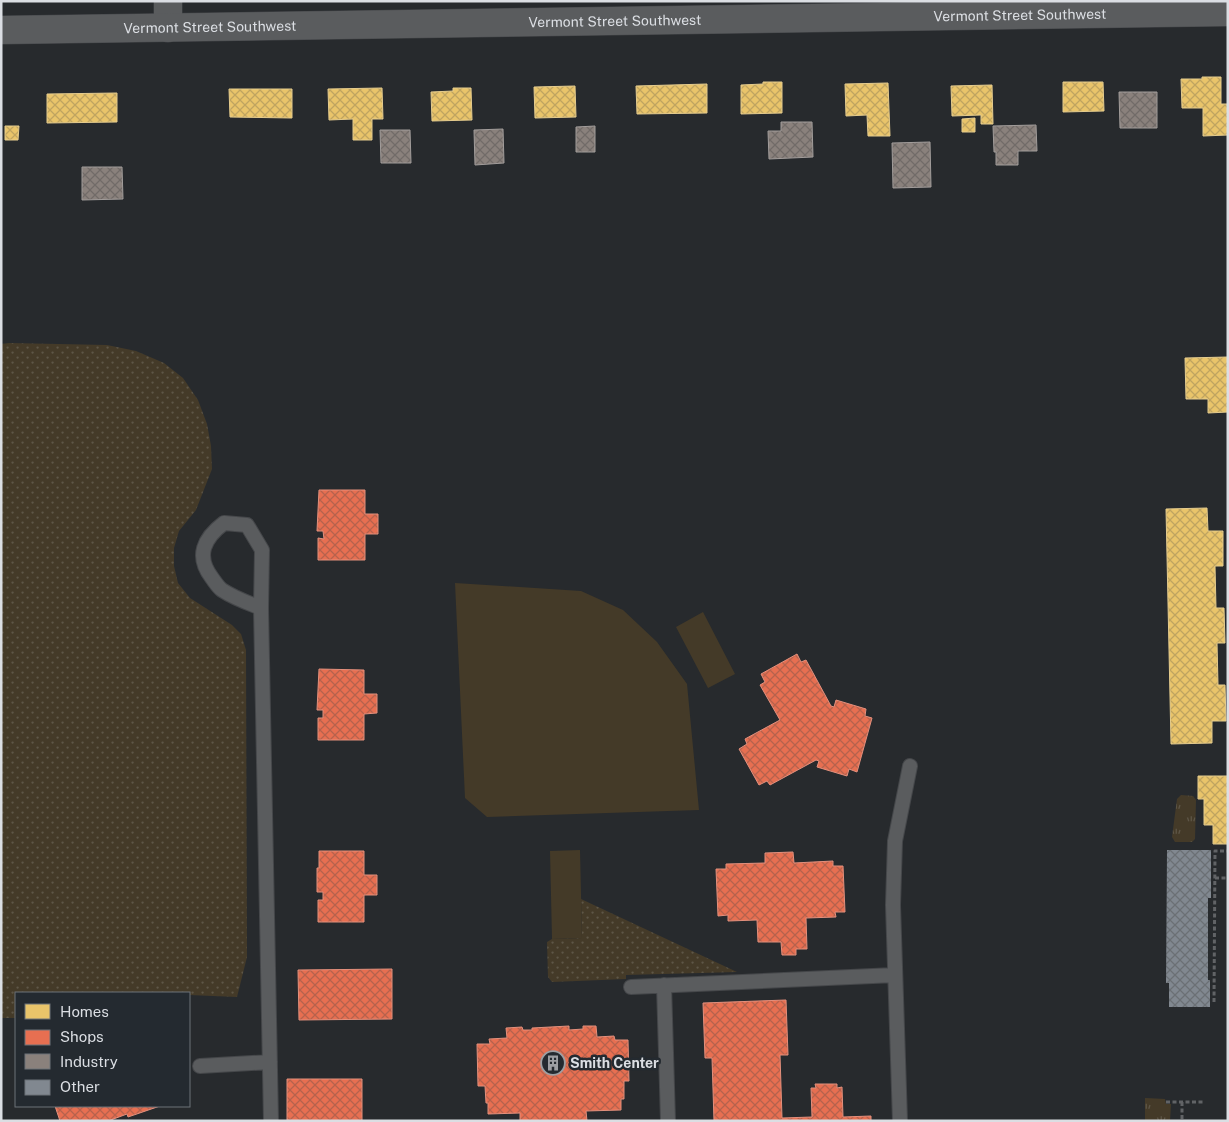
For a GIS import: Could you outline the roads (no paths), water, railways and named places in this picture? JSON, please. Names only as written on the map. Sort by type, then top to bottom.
[{"type":"street","points":[[168,1],[168,28]]},
{"type":"street","name":"Vermont Street Southwest","points":[[1,30],[1228,12]]},
{"type":"lane","points":[[261,608],[242,601],[220,589],[205,570],[203,548],[211,533],[224,523],[247,525],[262,550],[261,608],[271,1121]]},
{"type":"lane","points":[[900,1121],[893,906],[895,841],[910,766]]},
{"type":"lane","points":[[631,987],[895,975]]},
{"type":"lane","points":[[664,985],[668,1121]]},
{"type":"lane","points":[[200,1066],[270,1062]]},
{"type":"place","name":"Smith Center","points":[[553,1063]]}]
